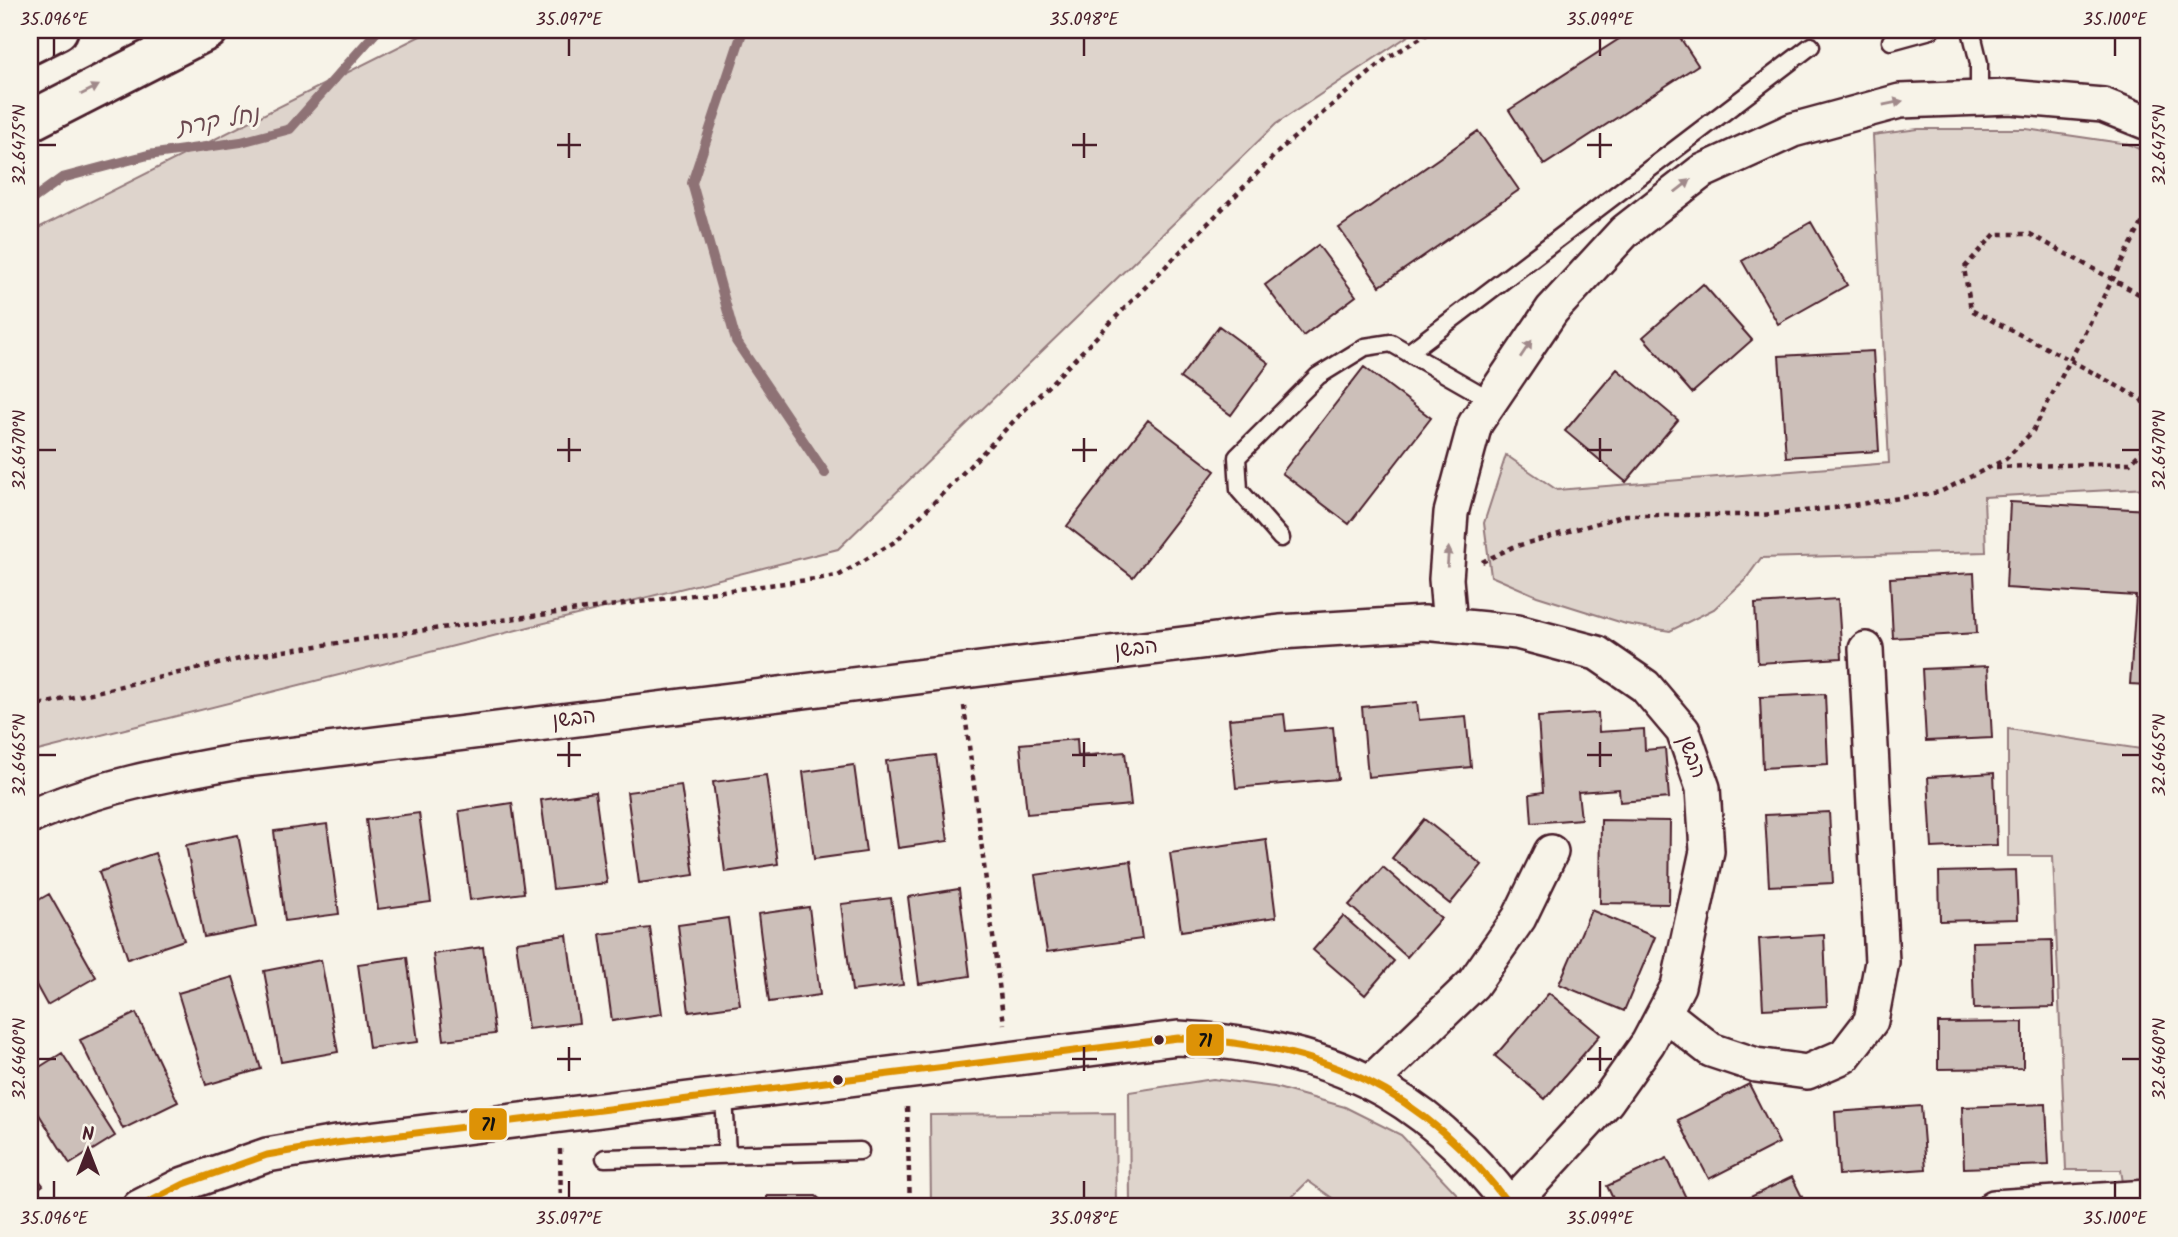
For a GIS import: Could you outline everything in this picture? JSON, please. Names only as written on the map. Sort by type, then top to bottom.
[{"type":"main road","points":[[30,44],[58,30]]},
{"type":"main road","points":[[30,121],[208,30]]},
{"type":"street","points":[[1450,625],[1446,579],[1451,513],[1475,424],[1561,300],[1625,231],[1701,172],[1793,130],[1899,101],[2010,97],[2103,105],[2148,123]]},
{"type":"street","name":"הבשן","points":[[30,817],[150,776],[239,761],[1280,632],[1424,623],[1517,632],[1597,653],[1646,686],[1683,731],[1703,788],[1707,851],[1678,986],[1664,1013],[1607,1101],[1511,1207]]},
{"type":"street","points":[[1664,1013],[1712,1050],[1756,1065],[1807,1072],[1844,1056],[1871,1021],[1882,962],[1866,649]]},
{"type":"street","points":[[1370,1083],[1473,984],[1519,918],[1551,852]]},
{"type":"street","points":[[139,1207],[184,1184],[267,1155],[336,1143],[1178,1038],[1230,1041],[1287,1052],[1342,1068],[1395,1096],[1438,1127],[1472,1158],[1511,1207]]},
{"type":"street","points":[[1994,1207],[2148,1197]]},
{"type":"lane","points":[[1891,41],[1931,30]]},
{"type":"lane","points":[[1971,30],[1979,63],[1979,98]]},
{"type":"lane","points":[[1408,353],[1811,46]]},
{"type":"lane","points":[[1281,538],[1239,490],[1237,457],[1318,376],[1365,347],[1391,343],[1491,400]]},
{"type":"lane","points":[[724,1095],[727,1154]]},
{"type":"lane","points":[[605,1158],[860,1150]]},
{"type":"path","points":[[30,708],[257,655],[838,576],[896,541],[1283,147],[1387,58],[1434,30]]},
{"type":"path","points":[[1446,579],[1513,548],[1626,515],[1761,515],[1834,508],[1940,492],[1991,467],[2006,459],[2033,430],[2148,212]]},
{"type":"path","points":[[2148,299],[2030,234],[1995,234],[1964,268],[1971,310],[2070,360],[2141,400],[2148,411]]},
{"type":"path","points":[[1991,467],[2130,463],[2148,445]]},
{"type":"path","points":[[960,671],[1008,1060]]},
{"type":"path","points":[[906,1073],[910,1207]]},
{"type":"path","points":[[559,1116],[561,1207]]},
{"type":"shaded area","points":[[432,30],[1417,30],[1276,124],[838,549],[30,753],[30,232]]},
{"type":"shaded area","points":[[1918,129],[2026,129],[2128,144],[2148,153],[2148,488],[1984,497],[1986,552],[1761,558],[1745,580],[1714,609],[1670,631],[1626,624],[1537,596],[1491,576],[1484,523],[1506,455],[1557,490],[1889,463],[1873,135]]},
{"type":"shaded area","points":[[2008,729],[2148,750],[2148,1207],[2127,1207],[2121,1170],[2066,1170],[2053,856],[2008,856]]},
{"type":"shaded area","points":[[1213,1079],[1274,1087],[1345,1107],[1401,1135],[1456,1193],[1464,1207],[1345,1207],[1308,1181],[1282,1207],[1130,1207],[1129,1092]]},
{"type":"shaded area","points":[[1115,1113],[1116,1207],[931,1207],[930,1115]]},
{"type":"building","points":[[1633,30],[1675,30],[1698,65],[1544,165],[1509,110]]},
{"type":"building","points":[[1478,131],[1519,190],[1380,286],[1339,228]]},
{"type":"building","points":[[1811,222],[1847,285],[1778,324],[1742,261]]},
{"type":"building","points":[[1318,245],[1356,296],[1303,336],[1265,285]]},
{"type":"building","points":[[1703,284],[1752,340],[1692,393],[1643,337]]},
{"type":"building","points":[[1219,326],[1269,363],[1231,415],[1180,378]]},
{"type":"building","points":[[1873,351],[1879,451],[1786,457],[1779,356]]},
{"type":"building","points":[[1364,367],[1431,418],[1349,524],[1282,473]]},
{"type":"building","points":[[1617,369],[1678,420],[1626,482],[1565,431]]},
{"type":"building","points":[[1148,420],[1215,471],[1133,577],[1067,526]]},
{"type":"building","points":[[2010,502],[2148,510],[2148,685],[2130,684],[2136,596],[2006,588]]},
{"type":"building","points":[[1974,573],[1977,633],[1893,638],[1890,578]]},
{"type":"building","points":[[1838,599],[1842,658],[1758,663],[1755,604]]},
{"type":"building","points":[[1988,666],[1992,738],[1926,741],[1922,669]]},
{"type":"building","points":[[1825,694],[1828,764],[1763,768],[1760,697]]},
{"type":"building","points":[[1417,702],[1419,720],[1466,716],[1471,767],[1368,777],[1362,707]]},
{"type":"building","points":[[1598,713],[1599,732],[1644,729],[1645,750],[1665,748],[1669,798],[1620,802],[1619,789],[1578,792],[1581,819],[1532,823],[1530,794],[1543,792],[1538,717]]},
{"type":"building","points":[[1284,714],[1286,731],[1333,727],[1338,779],[1236,788],[1229,719]]},
{"type":"building","points":[[1077,739],[1078,756],[1125,752],[1131,805],[1027,814],[1020,744]]},
{"type":"building","points":[[936,755],[948,841],[898,848],[886,761]]},
{"type":"building","points":[[854,765],[866,852],[814,859],[803,772]]},
{"type":"building","points":[[1994,773],[1997,845],[1932,848],[1928,777]]},
{"type":"building","points":[[766,775],[778,864],[725,872],[713,782]]},
{"type":"building","points":[[681,785],[694,875],[639,883],[627,792]]},
{"type":"building","points":[[595,792],[607,883],[553,889],[541,800]]},
{"type":"building","points":[[512,803],[524,893],[470,900],[459,811]]},
{"type":"building","points":[[1829,812],[1833,883],[1769,886],[1765,815]]},
{"type":"building","points":[[419,813],[431,902],[378,909],[366,820]]},
{"type":"building","points":[[1424,819],[1482,865],[1450,904],[1392,858]]},
{"type":"building","points":[[1601,820],[1670,821],[1669,904],[1600,903]]},
{"type":"building","points":[[327,824],[339,914],[285,921],[274,831]]},
{"type":"building","points":[[238,835],[256,927],[204,937],[186,845]]},
{"type":"building","points":[[1266,839],[1276,917],[1181,931],[1170,853]]},
{"type":"building","points":[[155,853],[184,940],[128,959],[99,872]]},
{"type":"building","points":[[1131,861],[1142,939],[1047,952],[1035,875]]},
{"type":"building","points":[[1383,867],[1441,918],[1407,957],[1349,905]]},
{"type":"building","points":[[2016,870],[2018,919],[1940,921],[1939,872]]},
{"type":"building","points":[[959,889],[970,976],[919,984],[908,897]]},
{"type":"building","points":[[49,894],[96,977],[47,1005],[30,974],[30,905]]},
{"type":"building","points":[[891,898],[903,985],[852,991],[841,904]]},
{"type":"building","points":[[809,907],[820,995],[769,1002],[758,914]]},
{"type":"building","points":[[1591,910],[1655,937],[1624,1011],[1559,984]]},
{"type":"building","points":[[1343,916],[1394,961],[1365,995],[1313,950]]},
{"type":"building","points":[[728,918],[740,1005],[689,1012],[678,925]]},
{"type":"building","points":[[650,928],[662,1014],[612,1021],[600,934]]},
{"type":"building","points":[[567,935],[579,1023],[528,1029],[516,942]]},
{"type":"building","points":[[1824,935],[1827,1006],[1763,1009],[1759,939]]},
{"type":"building","points":[[2052,940],[2054,1007],[1974,1009],[1972,942]]},
{"type":"building","points":[[483,947],[495,1034],[444,1040],[433,954]]},
{"type":"building","points":[[407,957],[418,1042],[369,1048],[358,964]]},
{"type":"building","points":[[321,960],[338,1052],[281,1062],[264,971]]},
{"type":"building","points":[[233,977],[261,1069],[206,1085],[178,993]]},
{"type":"building","points":[[1549,993],[1600,1035],[1545,1099],[1495,1056]]},
{"type":"building","points":[[136,1013],[178,1102],[123,1129],[80,1040]]},
{"type":"building","points":[[2023,1022],[2023,1068],[1938,1069],[1938,1023]]},
{"type":"building","points":[[62,1053],[115,1136],[70,1164],[30,1100],[30,1073]]},
{"type":"building","points":[[1749,1084],[1779,1143],[1709,1179],[1678,1120]]},
{"type":"building","points":[[2046,1104],[2049,1165],[1964,1168],[1962,1107]]},
{"type":"building","points":[[1921,1106],[1926,1169],[1839,1175],[1835,1112]]},
{"type":"building","points":[[1667,1158],[1687,1200],[1671,1207],[1617,1207],[1607,1186]]},
{"type":"building","points":[[30,1169],[43,1185],[30,1195]]},
{"type":"building","points":[[1792,1177],[1807,1207],[1730,1207]]},
{"type":"building","points":[[767,1196],[816,1196],[829,1207],[767,1207]]},
{"type":"building","points":[[671,1202],[734,1203],[734,1207],[666,1207]]},
{"type":"waterway","name":"נחל קרת","points":[[30,201],[62,178],[148,155],[241,142],[290,129],[378,30]]},
{"type":"waterway","points":[[743,30],[692,183],[736,341],[825,473]]},
{"type":"transit line","name":"71","points":[[139,1207],[184,1184],[267,1155],[336,1143],[1178,1038],[1230,1042],[1279,1051],[1324,1063],[1366,1080],[1405,1103],[1442,1131],[1477,1166],[1511,1207]]}]
